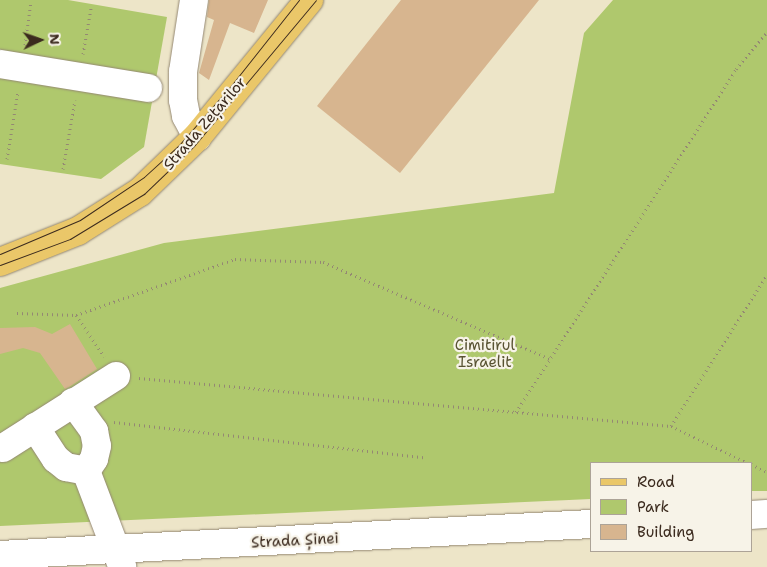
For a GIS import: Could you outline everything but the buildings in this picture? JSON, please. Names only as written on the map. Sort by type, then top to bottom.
[{"type":"main road","name":"Strada Zețarilor","points":[[0,262],[59,240],[113,211],[159,176],[197,137],[309,0]]},
{"type":"street","points":[[194,0],[183,72],[183,100],[186,116],[197,137]]},
{"type":"street","points":[[0,64],[148,88]]},
{"type":"street","points":[[3,448],[35,427],[80,411],[116,376]]},
{"type":"street","points":[[80,411],[94,431],[97,446],[94,458],[86,471]]},
{"type":"street","points":[[35,427],[56,459],[66,467],[86,471]]},
{"type":"street","points":[[86,471],[120,558]]},
{"type":"street","points":[[752,515],[767,514]]},
{"type":"street","name":"Strada Șinei","points":[[0,556],[120,558],[590,524]]},
{"type":"path","points":[[516,412],[736,69],[767,32]]},
{"type":"path","points":[[17,313],[76,315],[235,259],[323,262],[550,359]]},
{"type":"path","points":[[671,426],[767,275]]},
{"type":"path","points":[[76,315],[116,376],[671,426],[746,462]]},
{"type":"path","points":[[80,411],[423,457]]},
{"type":"path","points":[[752,465],[767,472]]},
{"type":"green space","points":[[0,0],[68,0],[167,17],[144,147],[101,179],[0,164]]},
{"type":"green space","name":"Cimitirul Israelit","points":[[613,0],[767,0],[767,491],[752,491],[752,462],[590,462],[590,499],[0,526],[0,288],[164,243],[554,193],[584,33]]},
{"type":"tram line","points":[[0,254],[80,220],[144,177],[179,145],[230,87],[299,0]]},
{"type":"tram line","points":[[0,265],[70,239],[144,194],[194,146],[316,0]]}]
